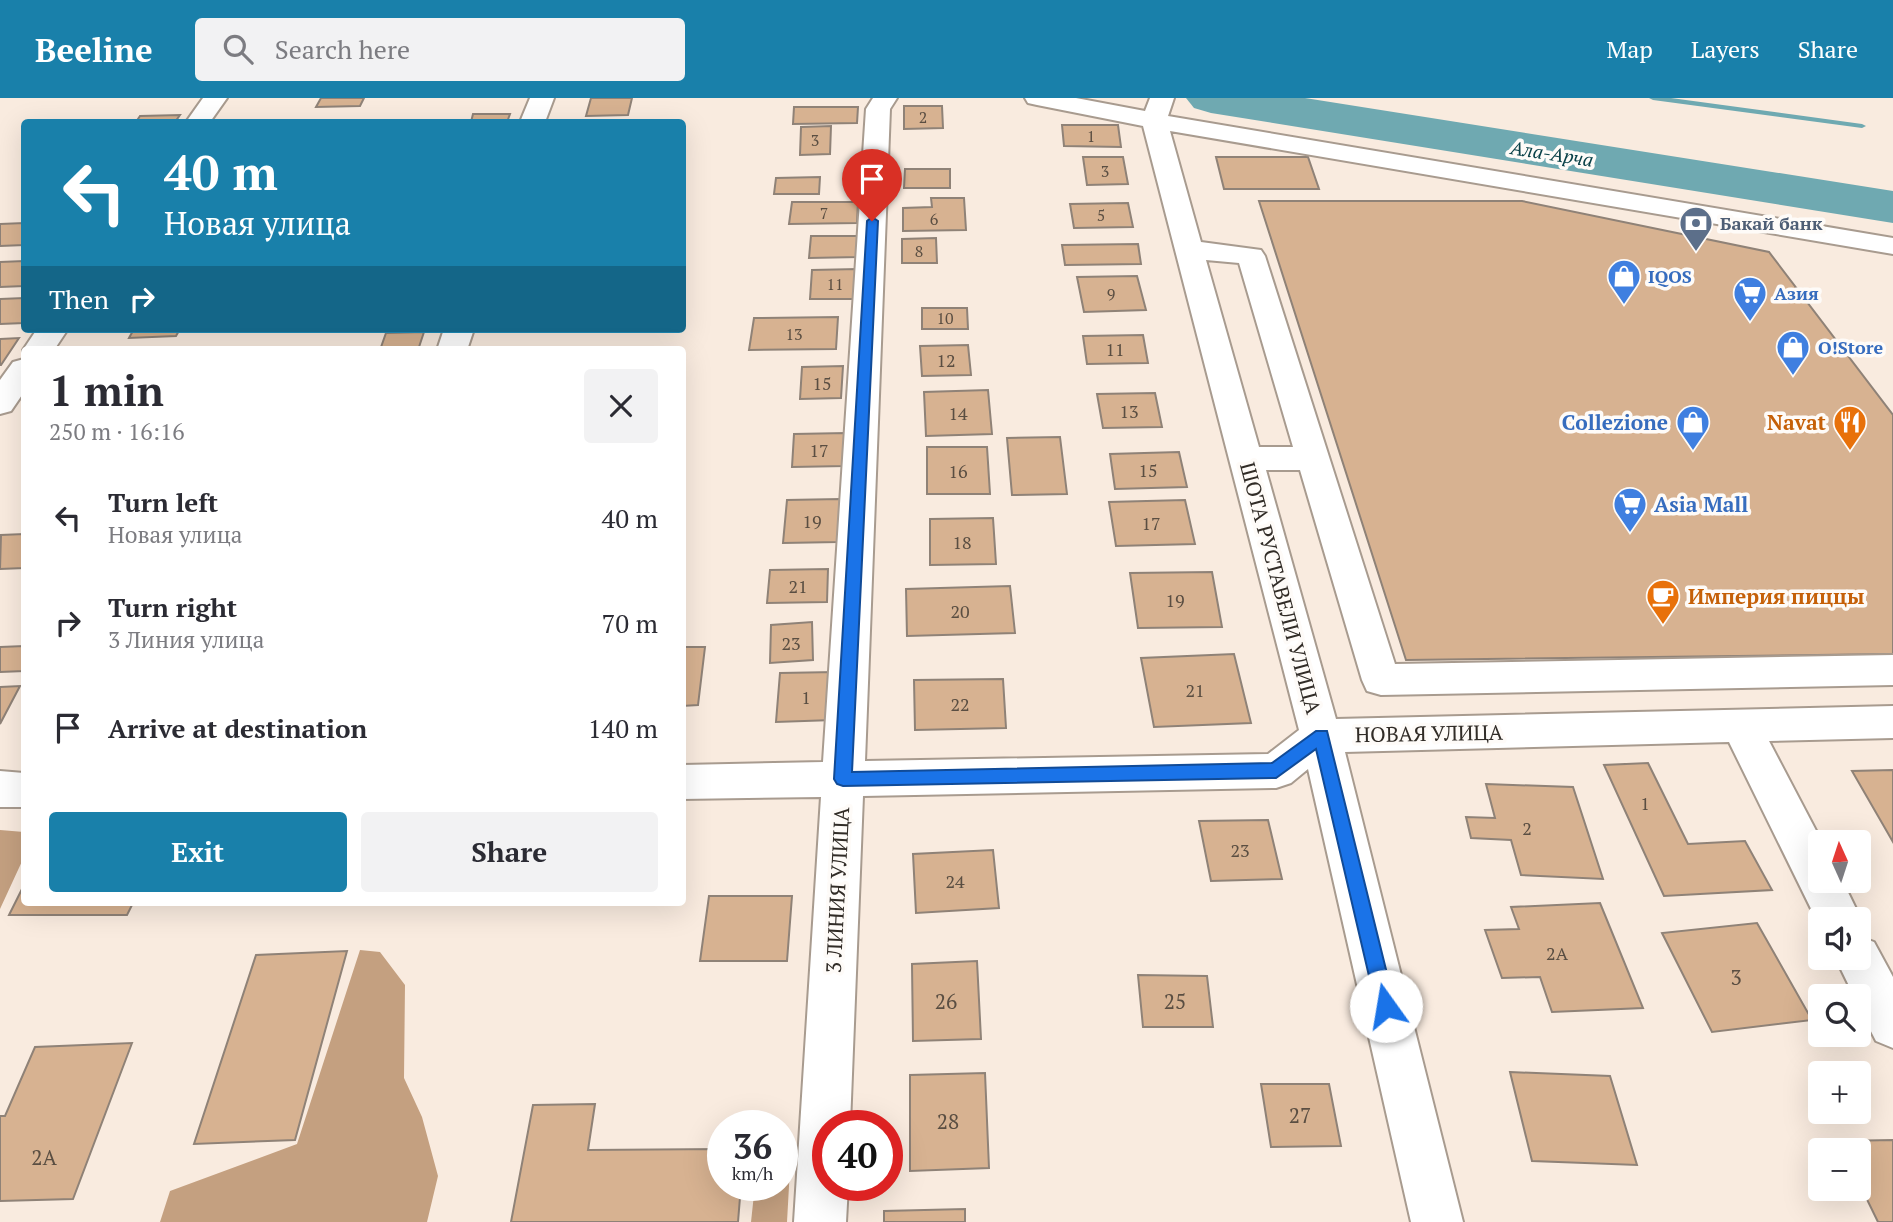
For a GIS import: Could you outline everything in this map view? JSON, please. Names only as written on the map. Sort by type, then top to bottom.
[{"type":"street","points":[[200,119],[215,98]]},
{"type":"street","points":[[534,119],[541,98]]},
{"type":"street","name":"3 ЛИНИЯ УЛИЦА","points":[[820,1222],[878,109],[885,98]]},
{"type":"street","points":[[1037,98],[1158,109],[1893,246]]},
{"type":"street","name":"ШОТА РУСТАВЕЛИ УЛИЦА","points":[[1158,109],[1188,249],[1321,736],[1437,1222]]},
{"type":"street","points":[[1188,249],[1251,256],[1381,680],[1893,670]]},
{"type":"street","points":[[0,404],[21,373]]},
{"type":"street","points":[[1245,458],[1313,459]]},
{"type":"street","name":"НОВАЯ УЛИЦА","points":[[1321,736],[1893,722]]},
{"type":"street","points":[[1740,725],[1833,907]]},
{"type":"street","points":[[686,782],[1276,771],[1321,736]]},
{"type":"street","points":[[0,789],[21,790]]},
{"type":"street","points":[[1865,970],[1893,1026]]},
{"type":"shaded area","points":[[0,830],[21,832],[21,864],[0,909]]},
{"type":"shaded area","points":[[360,950],[380,952],[405,985],[404,1078],[422,1117],[438,1176],[427,1222],[160,1222],[170,1191],[297,1144]]},
{"type":"shaded area","points":[[753,1201],[788,1201],[787,1222],[751,1222]]},
{"type":"building","points":[[321,98],[364,98],[360,106],[316,107]]},
{"type":"building","points":[[591,98],[632,98],[628,115],[586,116]]},
{"type":"building","points":[[904,106],[942,106],[943,128],[904,129]]},
{"type":"building","points":[[794,107],[858,107],[857,123],[793,124]]},
{"type":"building","points":[[473,114],[510,114],[508,119],[472,119]]},
{"type":"building","points":[[180,115],[177,119],[138,119],[140,116]]},
{"type":"building","points":[[1062,125],[1118,125],[1121,147],[1064,146]]},
{"type":"building","points":[[831,126],[830,154],[800,155],[801,127]]},
{"type":"building","points":[[1083,157],[1123,157],[1128,184],[1087,185]]},
{"type":"building","points":[[1216,157],[1308,157],[1319,189],[1224,189]]},
{"type":"building","points":[[905,169],[950,169],[950,188],[904,188]]},
{"type":"building","points":[[820,177],[819,194],[774,194],[776,178]]},
{"type":"building","points":[[931,198],[964,198],[966,230],[903,231],[903,208],[932,207]]},
{"type":"building","name":"Asia Mall","points":[[1259,201],[1522,201],[1769,252],[1893,415],[1893,654],[1406,660]]},
{"type":"building","points":[[792,202],[858,202],[857,223],[789,224]]},
{"type":"building","points":[[1128,203],[1133,227],[1074,228],[1070,204]]},
{"type":"building","points":[[21,223],[21,245],[0,246],[0,224]]},
{"type":"building","points":[[811,236],[859,236],[859,257],[809,258]]},
{"type":"building","points":[[936,238],[937,263],[902,263],[902,239]]},
{"type":"building","points":[[1138,244],[1141,264],[1065,265],[1062,245]]},
{"type":"building","points":[[21,261],[21,286],[0,287],[0,262]]},
{"type":"building","points":[[858,269],[858,299],[810,299],[812,270]]},
{"type":"building","points":[[1137,276],[1146,310],[1084,312],[1077,277]]},
{"type":"building","points":[[21,298],[21,323],[0,324],[0,299]]},
{"type":"building","points":[[922,308],[967,308],[968,329],[922,329]]},
{"type":"building","points":[[838,317],[836,349],[749,350],[754,318]]},
{"type":"building","points":[[132,333],[178,333],[176,336],[129,338]]},
{"type":"building","points":[[386,333],[424,333],[419,346],[381,346]]},
{"type":"building","points":[[1143,335],[1148,363],[1087,364],[1083,336]]},
{"type":"building","points":[[19,338],[1,365],[0,365],[0,339]]},
{"type":"building","points":[[968,345],[971,375],[922,376],[920,346]]},
{"type":"building","points":[[843,366],[841,398],[800,399],[802,367]]},
{"type":"building","points":[[988,390],[992,434],[926,436],[924,392]]},
{"type":"building","points":[[1155,393],[1162,427],[1103,428],[1097,394]]},
{"type":"building","points":[[846,433],[845,466],[792,467],[794,434]]},
{"type":"building","points":[[1060,437],[1067,494],[1012,495],[1007,438]]},
{"type":"building","points":[[927,447],[987,447],[990,494],[927,494]]},
{"type":"building","points":[[1179,452],[1187,487],[1115,489],[1110,454]]},
{"type":"building","points":[[840,499],[838,542],[783,543],[787,500]]},
{"type":"building","points":[[1185,500],[1195,544],[1116,546],[1109,502]]},
{"type":"building","points":[[993,518],[996,564],[930,565],[930,519]]},
{"type":"building","points":[[21,534],[21,568],[0,569],[1,535]]},
{"type":"building","points":[[828,569],[827,602],[767,603],[770,570]]},
{"type":"building","points":[[1212,572],[1222,627],[1138,628],[1130,573]]},
{"type":"building","points":[[1010,586],[1015,633],[907,636],[906,589]]},
{"type":"building","points":[[812,622],[813,660],[770,663],[771,625]]},
{"type":"building","points":[[21,646],[21,671],[0,672],[0,647]]},
{"type":"building","points":[[686,647],[705,647],[698,705],[686,706]]},
{"type":"building","points":[[1234,654],[1251,723],[1154,727],[1141,658]]},
{"type":"building","points":[[835,672],[833,720],[776,722],[780,673]]},
{"type":"building","points":[[1003,679],[1006,728],[915,730],[914,680]]},
{"type":"building","points":[[20,686],[0,724],[0,687]]},
{"type":"building","points":[[1648,763],[1688,844],[1745,841],[1772,890],[1664,896],[1604,765]]},
{"type":"building","points":[[1893,770],[1893,842],[1852,771]]},
{"type":"building","points":[[1486,784],[1573,787],[1603,879],[1521,875],[1511,840],[1471,838],[1466,817],[1495,818]]},
{"type":"building","points":[[1268,820],[1282,879],[1211,881],[1199,821]]},
{"type":"building","points":[[993,850],[999,908],[916,913],[913,854]]},
{"type":"building","points":[[21,891],[21,906],[132,906],[127,915],[9,915]]},
{"type":"building","points":[[709,896],[792,896],[787,961],[700,961]]},
{"type":"building","points":[[1600,903],[1643,1008],[1552,1012],[1540,977],[1502,978],[1485,930],[1519,929],[1511,907]]},
{"type":"building","points":[[1757,923],[1808,1013],[1808,1020],[1712,1032],[1662,933]]},
{"type":"building","points":[[347,951],[295,1140],[194,1144],[256,955]]},
{"type":"building","points":[[977,961],[981,1039],[913,1041],[912,964]]},
{"type":"building","points":[[1138,975],[1207,976],[1213,1027],[1143,1027]]},
{"type":"building","points":[[132,1043],[73,1199],[0,1201],[0,1116],[5,1116],[35,1047]]},
{"type":"building","points":[[1510,1072],[1610,1076],[1637,1165],[1532,1161]]},
{"type":"building","points":[[985,1073],[989,1168],[910,1171],[910,1075]]},
{"type":"building","points":[[1261,1084],[1329,1084],[1341,1146],[1271,1147]]},
{"type":"building","points":[[595,1104],[588,1150],[707,1149],[707,1201],[740,1201],[738,1222],[511,1222],[533,1105]]},
{"type":"building","points":[[1871,1140],[1893,1140],[1893,1222],[1878,1222],[1868,1201],[1871,1201]]},
{"type":"building","points":[[965,1209],[965,1222],[884,1222],[884,1211]]},
{"type":"waterway","name":"Ала-Арча","points":[[1211,98],[1893,207]]},
{"type":"waterway","points":[[1653,98],[1862,126]]},
{"type":"place","name":"Бакай банк","points":[[1696,253]]},
{"type":"place","name":"IQOS","points":[[1624,306]]},
{"type":"place","name":"Азия","points":[[1750,323]]},
{"type":"place","name":"O!Store","points":[[1793,377]]},
{"type":"place","name":"Cоllezione","points":[[1693,452]]},
{"type":"place","name":"Navat","points":[[1850,452]]},
{"type":"place","name":"Asia Mall","points":[[1630,534]]},
{"type":"place","name":"Империя пиццы","points":[[1663,626]]},
{"type":"route","points":[[872,221],[843,779],[1276,771],[1321,736],[1386,1006]]}]
